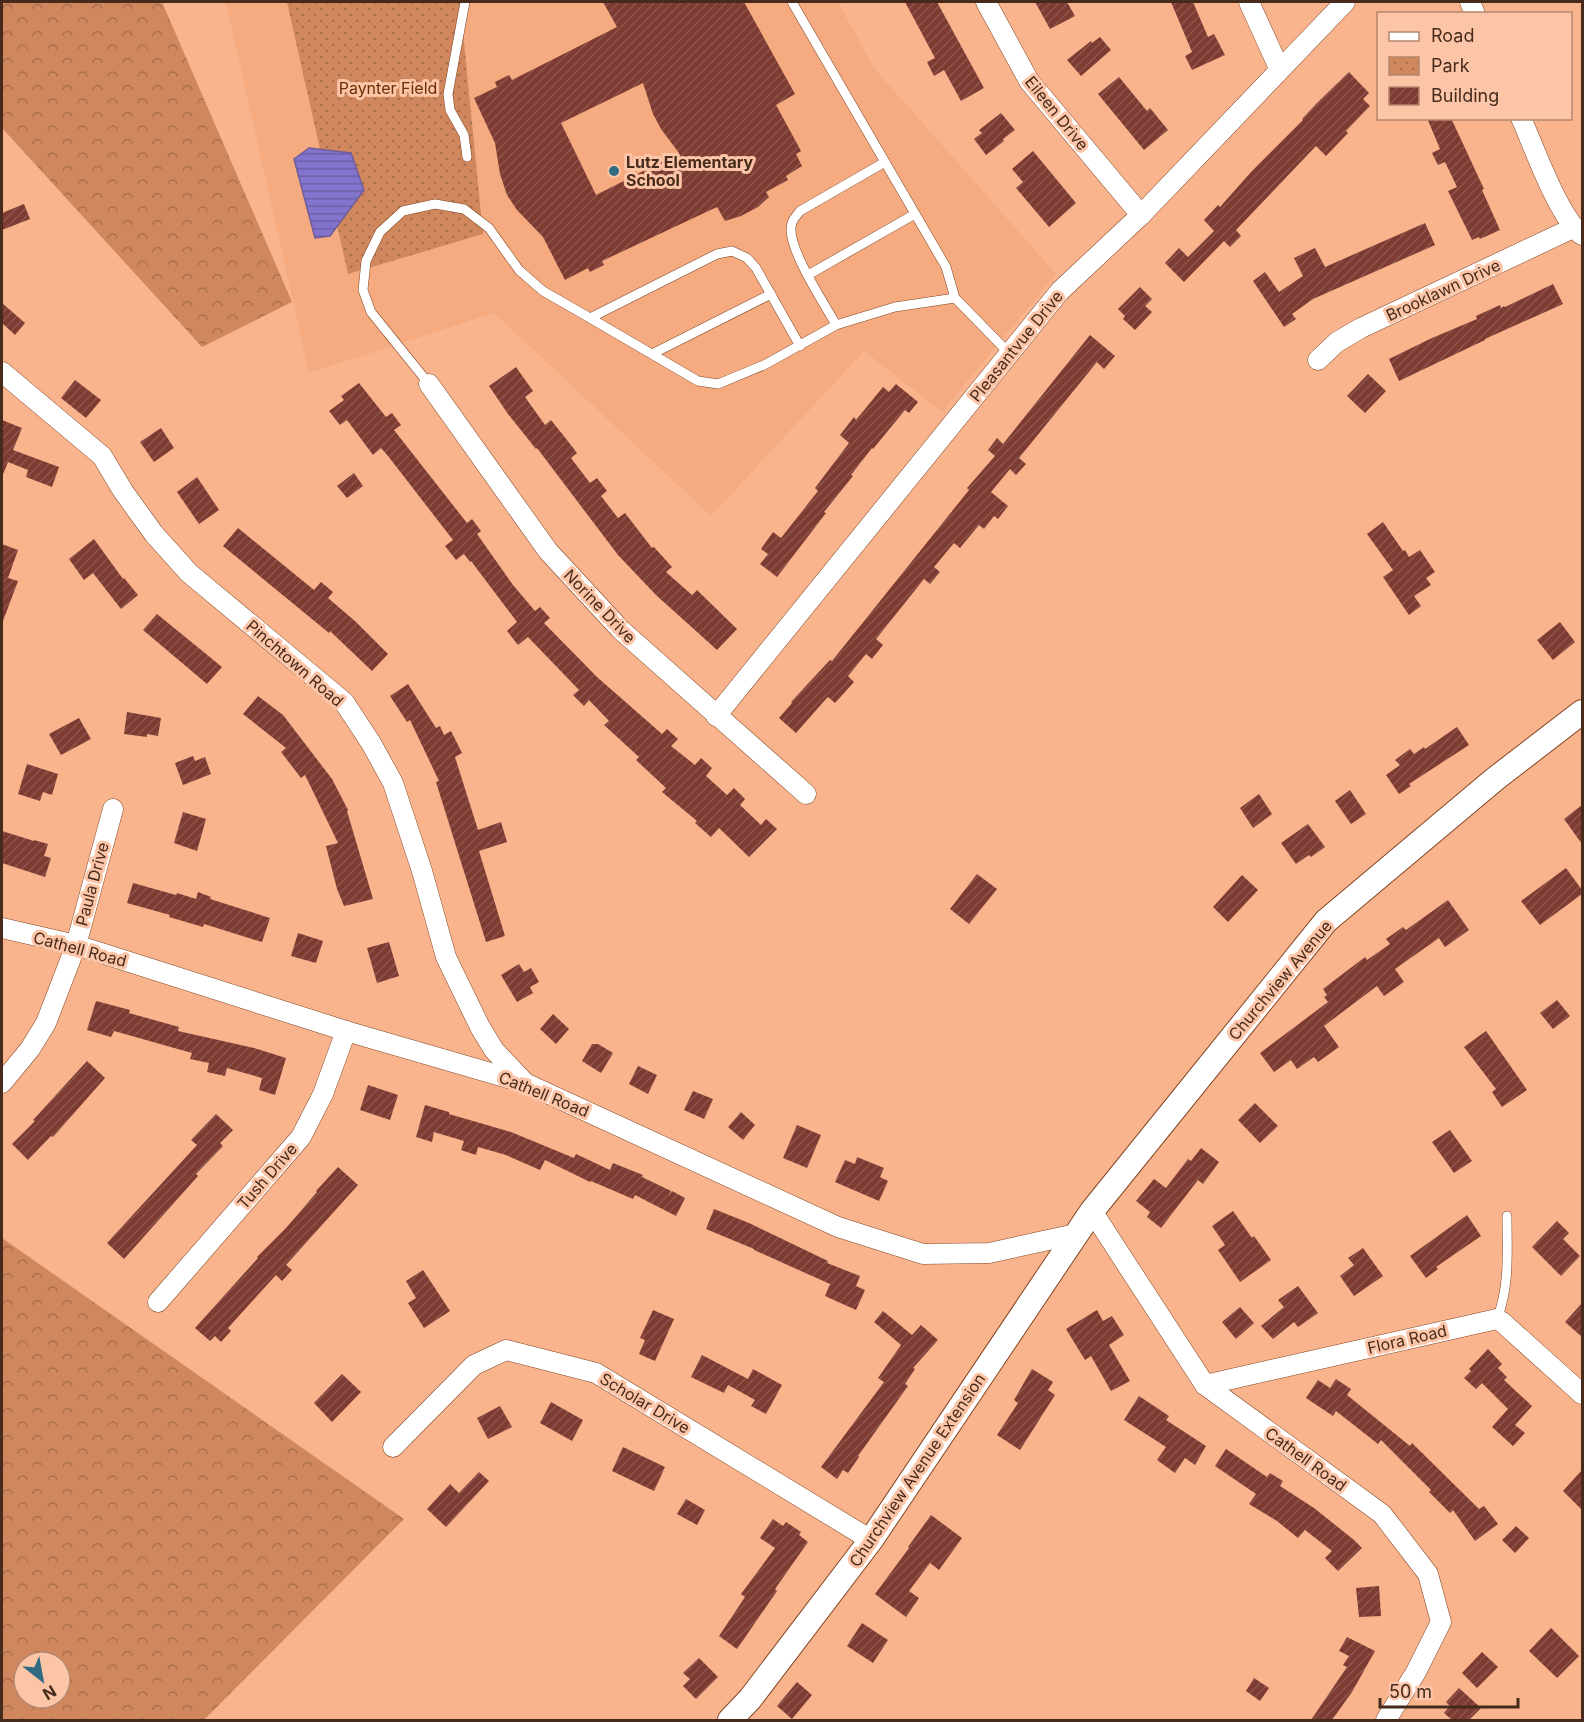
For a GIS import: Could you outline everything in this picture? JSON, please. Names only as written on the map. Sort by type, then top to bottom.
[{"type":"street","name":"Eileen Drive","points":[[986,2],[1029,81],[1141,215]]},
{"type":"street","points":[[1249,2],[1279,68]]},
{"type":"street","name":"Pleasantvue Drive","points":[[716,716],[1060,291],[1141,215],[1279,68],[1345,2]]},
{"type":"street","points":[[1522,120],[1557,199],[1578,232]]},
{"type":"street","name":"Brooklawn Drive","points":[[1318,360],[1337,342],[1361,328],[1578,232]]},
{"type":"street","name":"Pinchtown Road","points":[[2,372],[102,456],[123,491],[154,534],[189,573],[344,702],[371,743],[393,783],[422,871],[446,957],[480,1027],[494,1050],[525,1083]]},
{"type":"street","name":"Norine Drive","points":[[429,384],[548,551],[621,630],[806,794]]},
{"type":"street","name":"Churchview Avenue","points":[[1092,1211],[1326,921],[1495,778],[1582,712]]},
{"type":"street","name":"Paula Drive","points":[[2,1083],[30,1049],[46,1023],[76,945],[113,809]]},
{"type":"street","name":"Cathell Road","points":[[2,928],[76,945],[346,1031],[525,1083],[838,1227],[923,1254],[989,1253],[1076,1234]]},
{"type":"street","name":"Tush Drive","points":[[158,1302],[301,1137],[323,1094],[346,1031]]},
{"type":"street","name":"Cathell Road","points":[[1092,1211],[1205,1385],[1382,1514],[1428,1574],[1441,1622],[1416,1672],[1386,1720]]},
{"type":"street","name":"Churchview Avenue Extension","points":[[730,1720],[750,1699],[871,1540],[1092,1211]]},
{"type":"street","points":[[1497,1319],[1582,1394]]},
{"type":"street","name":"Flora Road","points":[[1205,1385],[1497,1319]]},
{"type":"street","name":"Scholar Drive","points":[[393,1447],[474,1365],[506,1350],[596,1372],[871,1540]]},
{"type":"lane","points":[[465,2],[448,94],[450,110],[464,135],[467,157]]},
{"type":"lane","points":[[792,2],[946,267],[955,298],[1009,353]]},
{"type":"lane","points":[[836,325],[796,253],[790,235],[792,222],[800,211],[885,162]]},
{"type":"lane","points":[[429,384],[370,312],[363,290],[366,261],[380,232],[403,211],[435,204],[464,209],[489,228],[519,270],[543,291],[698,381],[718,384],[764,365],[836,325],[895,307],[955,298]]},
{"type":"lane","points":[[808,275],[915,214]]},
{"type":"lane","points":[[590,318],[717,254],[732,251],[747,258],[756,268],[800,346]]},
{"type":"lane","points":[[652,354],[771,294]]},
{"type":"lane","points":[[1497,1319],[1506,1289],[1507,1216]]},
{"type":"shaded area","name":"Lutz Elementary School","points":[[226,2],[838,2],[874,68],[1056,274],[942,412],[864,351],[711,516],[494,313],[309,373]]},
{"type":"shaded area","points":[[309,148],[351,153],[364,190],[330,236],[315,238],[294,159]]},
{"type":"green space","points":[[2,2],[162,2],[292,302],[202,347],[2,128]]},
{"type":"green space","name":"Paynter Field","points":[[287,2],[460,2],[483,234],[348,274]]},
{"type":"green space","points":[[2,1238],[404,1519],[204,1720],[2,1720]]},
{"type":"building","name":"Lutz Elementary School","points":[[603,2],[744,2],[795,94],[776,105],[801,151],[796,154],[802,166],[786,176],[788,180],[766,192],[769,197],[758,207],[741,216],[725,221],[717,207],[602,261],[604,265],[590,272],[588,268],[565,280],[543,237],[517,210],[507,195],[500,174],[495,143],[474,98],[497,87],[495,82],[509,75],[512,80],[617,27]],"holes":[[[643,83],[653,114],[679,153],[596,195],[561,123]]]},
{"type":"building","points":[[905,2],[937,2],[984,88],[961,101],[944,70],[934,76],[927,62],[935,58]]},
{"type":"building","points":[[1035,2],[1067,2],[1075,16],[1050,29]]},
{"type":"building","points":[[1171,2],[1193,2],[1208,37],[1214,34],[1225,55],[1192,70],[1185,56],[1192,52]]},
{"type":"building","points":[[1100,37],[1111,50],[1081,76],[1067,60],[1091,41],[1092,43]]},
{"type":"building","points":[[1349,72],[1369,93],[1363,99],[1370,106],[1326,156],[1316,146],[1236,230],[1241,236],[1230,247],[1224,241],[1184,282],[1165,263],[1179,248],[1188,257],[1214,231],[1204,220],[1218,205],[1220,207]]},
{"type":"building","points":[[1119,77],[1147,111],[1150,108],[1168,130],[1144,150],[1098,94]]},
{"type":"building","points":[[1001,113],[1015,130],[986,155],[974,139],[982,133],[979,130]]},
{"type":"building","points":[[1428,120],[1452,120],[1500,230],[1472,240],[1448,191],[1457,187],[1445,162],[1438,165],[1432,153],[1440,149]]},
{"type":"building","points":[[1033,151],[1076,203],[1049,227],[1016,188],[1023,182],[1012,169]]},
{"type":"building","points":[[24,204],[30,219],[2,230],[2,213]]},
{"type":"building","points":[[1425,223],[1435,245],[1313,299],[1292,314],[1296,319],[1284,327],[1253,281],[1265,272],[1279,292],[1303,276],[1294,258],[1315,248],[1325,267]]},
{"type":"building","points":[[1553,284],[1563,304],[1399,381],[1389,359],[1477,319],[1476,316],[1500,305],[1501,308],[1505,307]]},
{"type":"building","points":[[1140,287],[1152,299],[1145,306],[1152,312],[1135,330],[1123,319],[1125,316],[1118,309]]},
{"type":"building","points":[[2,303],[25,323],[15,335],[2,323]]},
{"type":"building","points":[[1090,335],[1115,356],[1104,369],[1097,362],[1019,458],[1026,464],[1016,475],[1010,469],[991,492],[1008,506],[998,519],[994,516],[984,529],[979,525],[960,548],[954,543],[934,567],[940,572],[930,584],[924,579],[876,639],[883,645],[872,659],[866,654],[848,676],[854,682],[835,703],[828,697],[796,733],[779,718],[830,660],[832,661],[969,490],[967,488],[995,456],[988,450],[997,438],[1003,444]]},
{"type":"building","points":[[516,367],[533,391],[525,397],[545,425],[551,420],[577,453],[571,458],[590,483],[597,478],[607,491],[601,496],[618,518],[625,513],[652,548],[654,547],[672,567],[666,572],[692,595],[697,590],[737,629],[717,650],[656,595],[618,555],[537,448],[508,414],[489,386]]},
{"type":"building","points":[[1368,374],[1386,391],[1365,413],[1347,396]]},
{"type":"building","points":[[75,380],[101,400],[86,418],[61,398]]},
{"type":"building","points":[[359,383],[386,417],[392,413],[401,425],[394,430],[467,523],[472,519],[481,531],[477,534],[513,585],[535,611],[540,607],[550,618],[544,623],[597,677],[662,734],[667,729],[678,739],[671,746],[695,765],[701,758],[712,768],[706,776],[727,795],[734,788],[745,799],[740,805],[761,825],[766,819],[777,829],[749,857],[719,828],[711,837],[695,823],[697,821],[662,792],[666,788],[636,760],[639,757],[604,725],[609,721],[589,700],[584,706],[573,695],[579,690],[528,637],[518,645],[507,631],[517,622],[471,561],[464,554],[456,560],[445,546],[453,540],[388,456],[381,448],[373,455],[347,420],[340,425],[329,411],[344,400],[341,396]]},
{"type":"building","points":[[896,384],[918,402],[909,413],[905,410],[872,448],[777,577],[760,564],[768,554],[761,549],[773,532],[781,538],[818,491],[815,488],[849,443],[840,435],[854,417],[856,420],[883,387],[889,392]]},
{"type":"building","points":[[2,420],[22,428],[13,450],[59,467],[52,487],[26,477],[28,470],[8,462],[2,477]]},
{"type":"building","points":[[161,428],[174,448],[154,462],[140,442]]},
{"type":"building","points":[[354,473],[363,486],[347,498],[337,486]]},
{"type":"building","points":[[197,477],[219,510],[199,524],[177,492]]},
{"type":"building","points":[[1383,522],[1409,557],[1420,550],[1435,572],[1426,578],[1431,585],[1414,596],[1421,606],[1409,615],[1383,577],[1393,570],[1367,534]]},
{"type":"building","points":[[238,528],[314,590],[321,582],[333,592],[328,598],[388,654],[372,671],[330,631],[329,633],[223,546]]},
{"type":"building","points":[[94,539],[123,579],[138,595],[121,609],[93,573],[84,580],[69,559]]},
{"type":"building","points":[[2,544],[18,550],[8,578],[18,581],[3,621],[2,621]]},
{"type":"building","points":[[157,614],[222,667],[207,684],[143,630]]},
{"type":"building","points":[[1560,622],[1575,642],[1553,660],[1537,640]]},
{"type":"building","points":[[408,684],[436,728],[440,726],[444,735],[451,731],[462,753],[455,757],[478,830],[501,822],[507,842],[479,851],[505,936],[486,942],[436,782],[439,781],[410,720],[407,722],[390,696]]},
{"type":"building","points":[[258,696],[283,715],[332,779],[348,810],[373,899],[344,906],[337,889],[326,846],[338,843],[305,775],[301,778],[281,752],[286,748],[243,714]]},
{"type":"building","points":[[127,712],[161,718],[158,736],[124,734]]},
{"type":"building","points":[[79,718],[91,739],[61,755],[49,734]]},
{"type":"building","points":[[1457,727],[1469,745],[1409,784],[1411,786],[1399,794],[1386,775],[1400,765],[1395,760],[1410,749],[1414,754],[1424,747],[1425,749]]},
{"type":"building","points":[[193,756],[195,761],[205,757],[211,774],[183,785],[175,763]]},
{"type":"building","points":[[27,764],[58,774],[52,795],[43,792],[40,801],[18,794]]},
{"type":"building","points":[[1350,790],[1366,814],[1351,824],[1335,801]]},
{"type":"building","points":[[1259,794],[1272,814],[1253,828],[1240,808]]},
{"type":"building","points":[[1582,805],[1582,844],[1564,819]]},
{"type":"building","points":[[183,812],[206,819],[197,851],[174,843]]},
{"type":"building","points":[[1308,824],[1325,847],[1296,864],[1281,843]]},
{"type":"building","points":[[2,831],[48,844],[44,856],[51,858],[45,877],[2,863]]},
{"type":"building","points":[[1566,868],[1582,890],[1582,894],[1540,925],[1521,901]]},
{"type":"building","points":[[977,874],[997,889],[969,924],[950,909]]},
{"type":"building","points":[[1242,875],[1258,890],[1228,922],[1213,907]]},
{"type":"building","points":[[133,883],[196,899],[198,892],[211,897],[210,899],[270,918],[262,942],[204,924],[203,927],[127,903]]},
{"type":"building","points":[[1448,900],[1469,930],[1445,947],[1439,938],[1395,969],[1404,982],[1384,996],[1377,986],[1324,1026],[1339,1047],[1318,1062],[1314,1057],[1297,1069],[1291,1060],[1274,1072],[1260,1053],[1328,1002],[1324,997],[1327,995],[1323,989],[1365,957],[1367,960],[1390,944],[1386,939],[1403,927],[1406,930]]},
{"type":"building","points":[[298,933],[323,941],[316,963],[291,956]]},
{"type":"building","points":[[389,942],[399,976],[377,983],[367,948]]},
{"type":"building","points":[[519,964],[524,972],[531,968],[539,982],[530,987],[533,993],[517,1002],[501,975]]},
{"type":"building","points":[[1557,1000],[1570,1016],[1553,1029],[1540,1013]]},
{"type":"building","points":[[96,1001],[179,1027],[178,1031],[254,1048],[286,1058],[275,1095],[259,1090],[262,1078],[227,1068],[225,1076],[207,1072],[209,1063],[190,1059],[192,1053],[114,1031],[111,1037],[87,1030]]},
{"type":"building","points":[[553,1014],[569,1029],[556,1044],[540,1029]]},
{"type":"building","points":[[1486,1031],[1527,1090],[1502,1107],[1492,1092],[1496,1089],[1464,1047]]},
{"type":"building","points":[[592,1044],[598,1044],[613,1053],[601,1073],[582,1061]]},
{"type":"building","points":[[87,1061],[105,1078],[53,1137],[51,1136],[28,1160],[12,1144]]},
{"type":"building","points":[[638,1066],[657,1075],[648,1094],[629,1084]]},
{"type":"building","points":[[368,1085],[398,1095],[390,1120],[360,1110]]},
{"type":"building","points":[[693,1091],[713,1099],[704,1119],[684,1110]]},
{"type":"building","points":[[1255,1103],[1278,1126],[1260,1143],[1238,1120]]},
{"type":"building","points":[[425,1105],[511,1132],[574,1158],[576,1154],[610,1170],[613,1163],[643,1175],[642,1177],[671,1191],[669,1196],[672,1191],[685,1198],[676,1216],[635,1195],[633,1199],[590,1182],[545,1160],[540,1170],[506,1155],[478,1147],[476,1155],[461,1150],[464,1141],[434,1132],[432,1142],[416,1137]]},
{"type":"building","points":[[741,1112],[755,1125],[743,1140],[728,1127]]},
{"type":"building","points":[[216,1114],[233,1130],[220,1143],[223,1146],[196,1174],[198,1176],[124,1259],[107,1243],[197,1145],[191,1140]]},
{"type":"building","points":[[797,1125],[821,1135],[807,1168],[783,1158]]},
{"type":"building","points":[[1450,1130],[1472,1161],[1454,1173],[1432,1142]]},
{"type":"building","points":[[1201,1148],[1219,1162],[1203,1184],[1198,1180],[1161,1228],[1147,1217],[1150,1212],[1136,1201],[1154,1179],[1166,1188],[1188,1159],[1191,1161]]},
{"type":"building","points":[[857,1157],[884,1168],[880,1177],[888,1181],[879,1201],[835,1182],[845,1160],[855,1164]]},
{"type":"building","points":[[338,1167],[358,1185],[286,1265],[292,1270],[282,1281],[276,1275],[228,1328],[231,1331],[221,1342],[215,1336],[210,1341],[195,1328]]},
{"type":"building","points":[[714,1209],[749,1223],[828,1261],[827,1263],[860,1276],[856,1286],[865,1290],[856,1310],[825,1296],[830,1284],[706,1229]]},
{"type":"building","points":[[1233,1211],[1271,1260],[1240,1282],[1218,1250],[1225,1245],[1212,1226]]},
{"type":"building","points":[[1467,1215],[1481,1236],[1436,1267],[1438,1269],[1426,1278],[1410,1256]]},
{"type":"building","points":[[1557,1221],[1569,1233],[1563,1239],[1580,1256],[1561,1276],[1532,1247]]},
{"type":"building","points":[[1363,1248],[1383,1276],[1354,1296],[1340,1276],[1354,1265],[1348,1258]]},
{"type":"building","points":[[423,1270],[450,1311],[424,1328],[408,1303],[416,1298],[406,1281]]},
{"type":"building","points":[[1298,1286],[1318,1313],[1298,1327],[1294,1322],[1273,1339],[1261,1326],[1284,1307],[1278,1300]]},
{"type":"building","points":[[1582,1303],[1582,1337],[1565,1322]]},
{"type":"building","points":[[1240,1307],[1254,1323],[1236,1339],[1222,1322]]},
{"type":"building","points":[[653,1310],[674,1319],[655,1361],[639,1354],[645,1340],[640,1338]]},
{"type":"building","points":[[1097,1310],[1103,1321],[1112,1316],[1124,1335],[1109,1345],[1130,1381],[1111,1391],[1091,1356],[1085,1360],[1066,1329]]},
{"type":"building","points":[[883,1311],[912,1335],[921,1325],[938,1340],[913,1368],[915,1369],[905,1384],[908,1386],[848,1473],[843,1470],[837,1479],[821,1467],[884,1382],[878,1378],[901,1345],[874,1322]]},
{"type":"building","points":[[1488,1349],[1502,1364],[1498,1368],[1507,1377],[1504,1380],[1532,1406],[1515,1425],[1525,1433],[1513,1446],[1492,1427],[1508,1409],[1482,1383],[1476,1389],[1464,1378],[1471,1371],[1469,1369]]},
{"type":"building","points":[[702,1355],[748,1379],[753,1369],[782,1385],[766,1414],[751,1406],[755,1400],[728,1385],[724,1393],[691,1377]]},
{"type":"building","points":[[1032,1369],[1053,1382],[1048,1390],[1055,1395],[1020,1450],[997,1435],[1018,1403],[1014,1400]]},
{"type":"building","points":[[342,1374],[361,1392],[332,1422],[314,1403]]},
{"type":"building","points":[[1336,1379],[1351,1389],[1347,1395],[1410,1446],[1412,1443],[1479,1509],[1484,1506],[1498,1524],[1475,1541],[1453,1510],[1450,1513],[1429,1492],[1431,1490],[1381,1440],[1378,1444],[1336,1411],[1333,1416],[1306,1398],[1318,1380],[1330,1388]]},
{"type":"building","points":[[1139,1396],[1169,1416],[1166,1420],[1206,1446],[1195,1465],[1185,1458],[1175,1473],[1157,1460],[1166,1447],[1124,1420]]},
{"type":"building","points":[[551,1402],[583,1420],[572,1441],[540,1423]]},
{"type":"building","points":[[500,1406],[512,1427],[488,1439],[477,1418]]},
{"type":"building","points":[[623,1447],[665,1467],[654,1491],[612,1471]]},
{"type":"building","points":[[1226,1449],[1267,1477],[1270,1473],[1283,1481],[1280,1486],[1314,1508],[1362,1548],[1338,1571],[1325,1558],[1332,1551],[1305,1530],[1298,1538],[1277,1521],[1249,1504],[1256,1494],[1215,1466]]},
{"type":"building","points":[[1582,1470],[1582,1510],[1563,1491]]},
{"type":"building","points":[[479,1472],[489,1481],[446,1527],[427,1509],[450,1484],[459,1493]]},
{"type":"building","points":[[686,1499],[705,1510],[697,1525],[677,1514]]},
{"type":"building","points":[[931,1515],[962,1538],[939,1570],[930,1563],[909,1591],[919,1598],[906,1617],[875,1594]]},
{"type":"building","points":[[773,1519],[783,1526],[786,1522],[801,1532],[799,1535],[808,1542],[737,1649],[719,1636],[745,1597],[741,1594],[775,1548],[760,1538]]},
{"type":"building","points":[[1516,1526],[1529,1538],[1515,1553],[1502,1540]]},
{"type":"building","points":[[1379,1586],[1381,1616],[1359,1617],[1356,1588]]},
{"type":"building","points":[[862,1623],[888,1640],[873,1663],[847,1646]]},
{"type":"building","points":[[1551,1628],[1579,1656],[1557,1678],[1529,1651]]},
{"type":"building","points":[[1347,1637],[1375,1651],[1352,1692],[1332,1720],[1311,1720],[1347,1667],[1343,1665],[1349,1656],[1339,1651]]},
{"type":"building","points":[[1482,1652],[1498,1667],[1477,1688],[1462,1673]]},
{"type":"building","points":[[699,1658],[718,1677],[696,1699],[683,1686],[690,1679],[683,1673]]},
{"type":"building","points":[[1254,1678],[1269,1688],[1260,1701],[1246,1691]]},
{"type":"building","points":[[797,1682],[812,1695],[792,1719],[777,1706]]},
{"type":"building","points":[[1459,1688],[1481,1708],[1469,1720],[1452,1720],[1444,1713],[1450,1706],[1446,1702]]},
{"type":"place","name":"Lutz Elementary School","points":[[614,171]]}]
